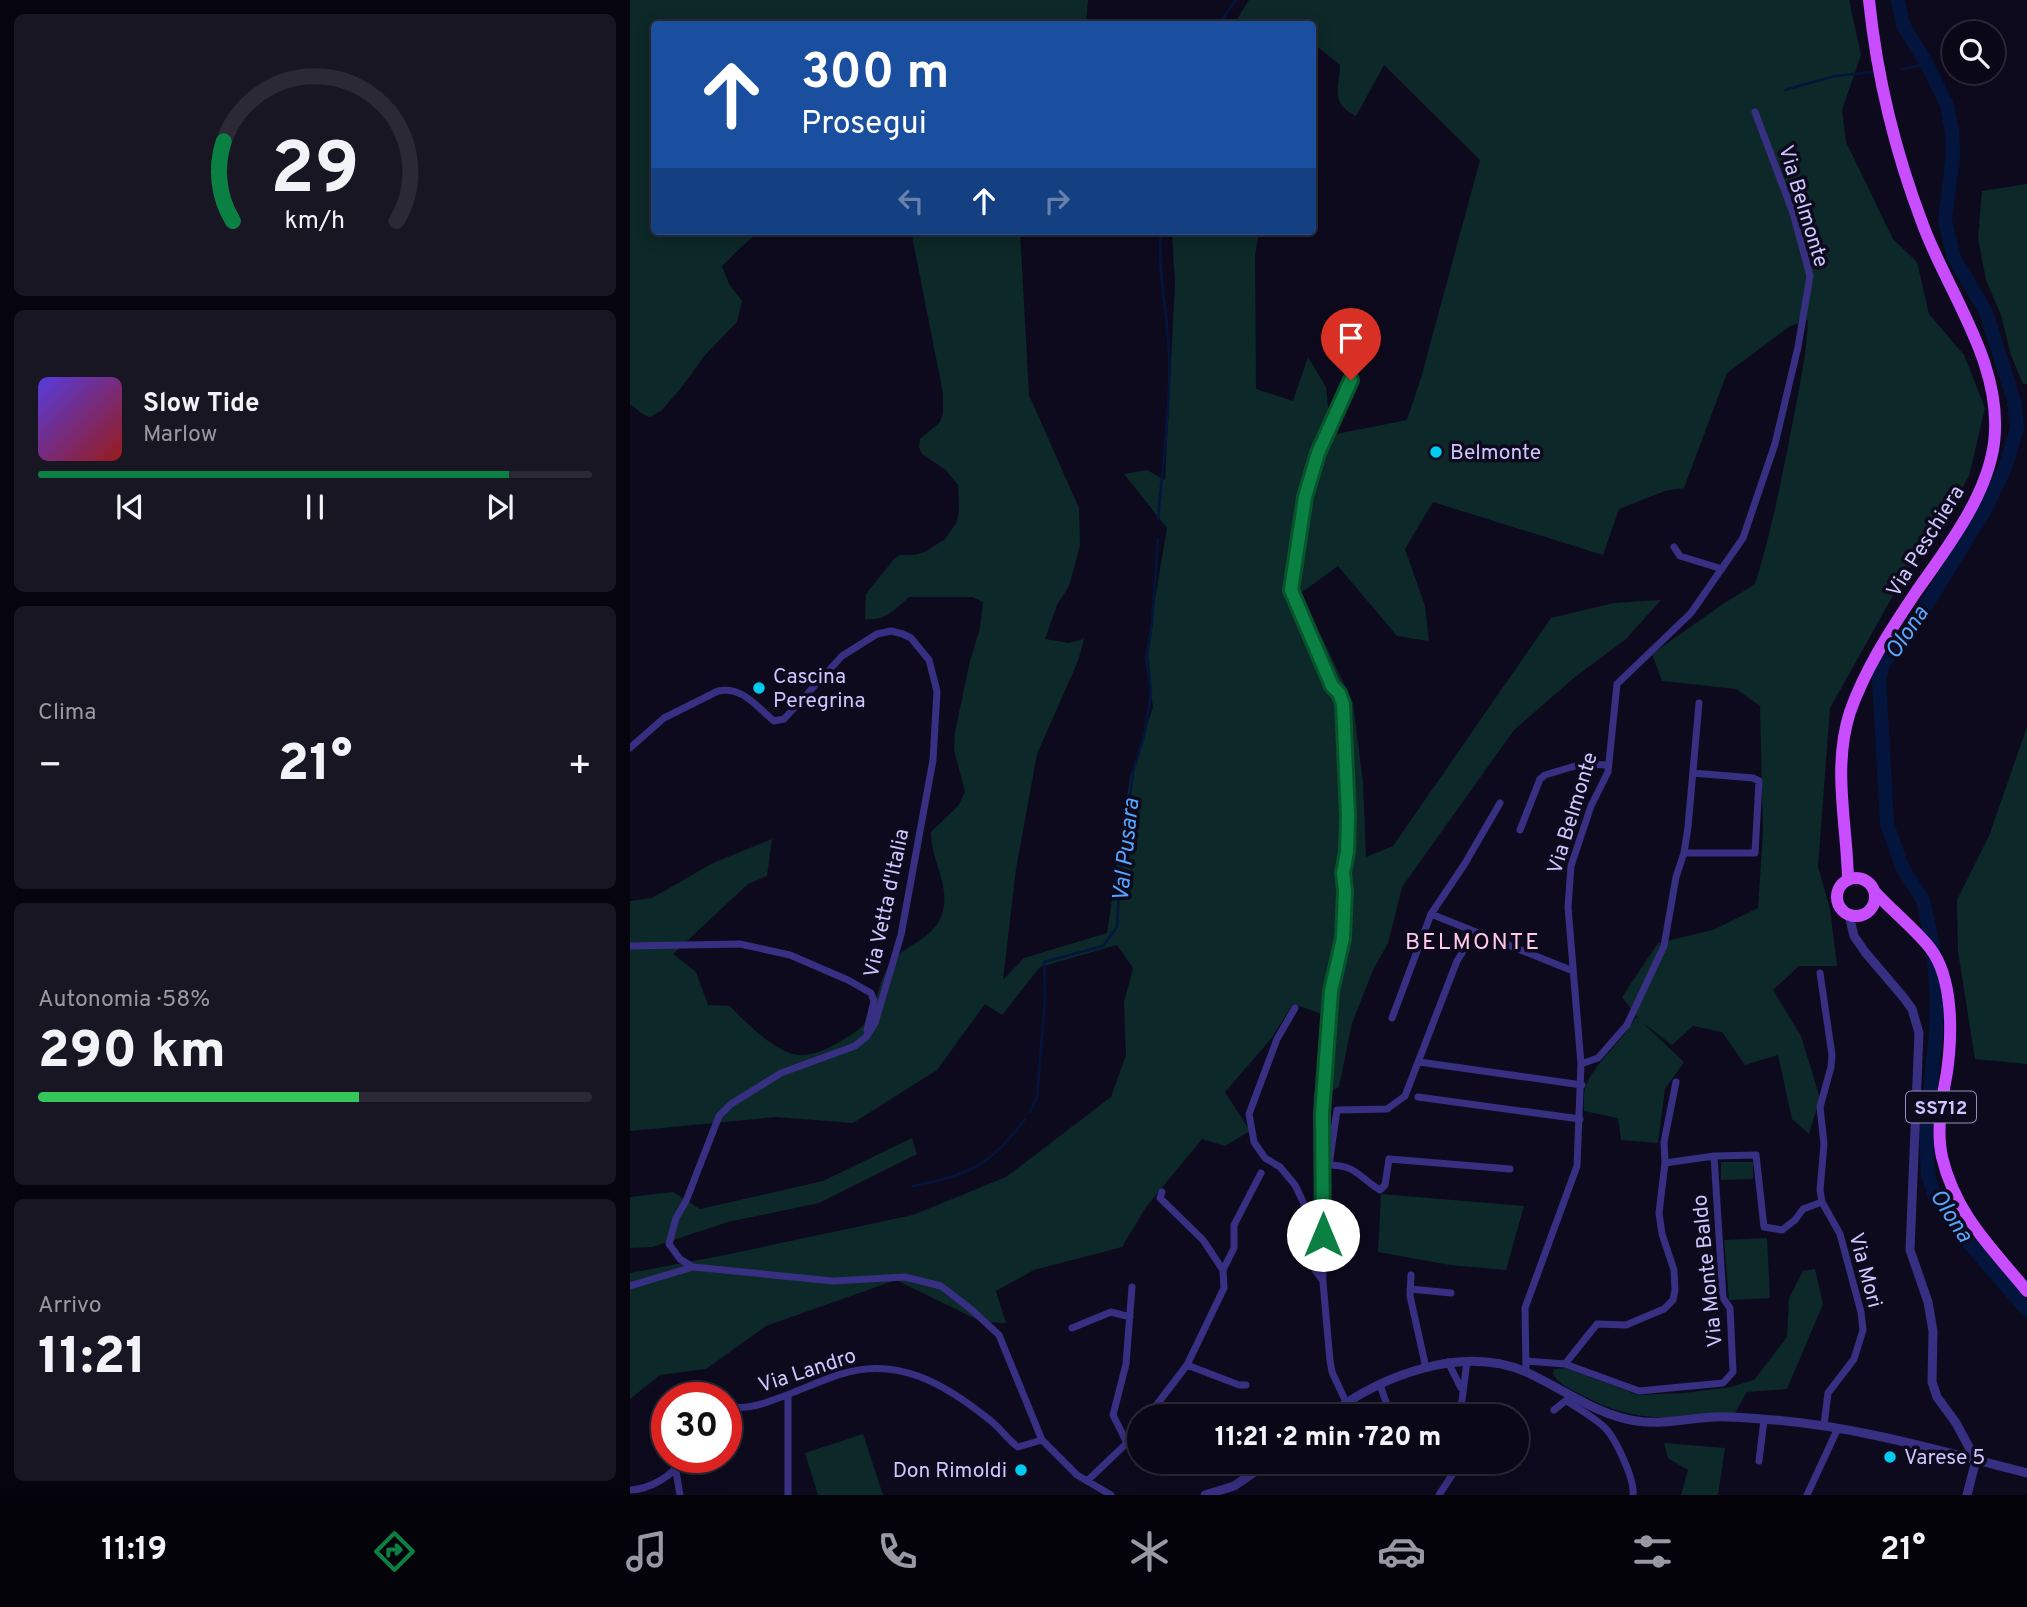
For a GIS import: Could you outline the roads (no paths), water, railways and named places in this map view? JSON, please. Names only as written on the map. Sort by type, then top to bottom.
[{"type":"main road","name":"Via Peschiera","points":[[1857,918],[1840,908],[1837,898],[1840,887],[1848,880],[1839,776],[1850,712],[1882,646],[1966,518],[1988,470],[1994,443],[1994,407],[1989,379],[1979,349],[1924,230],[1891,130],[1880,83],[1869,0]]},
{"type":"main road","name":"Via Peschiera","points":[[1848,859],[1862,879],[1897,914]]},
{"type":"main road","points":[[1848,880],[1862,879]]},
{"type":"main road","points":[[1857,918],[1874,902],[1874,891]]},
{"type":"main road","points":[[1857,918],[1897,914]]},
{"type":"main road","name":"SS712","points":[[1897,914],[1932,950],[1945,981],[1951,1025],[1940,1111],[1942,1155],[1953,1191],[1973,1227],[2027,1291]]},
{"type":"street","name":"Via Belmonte","points":[[1526,1372],[1525,1308],[1577,1166],[1581,1065],[1568,907],[1571,866],[1591,806],[1608,772],[1617,684],[1690,613],[1743,538],[1775,444],[1811,276],[1793,213],[1755,112]]},
{"type":"street","points":[[1332,1372],[1323,1282],[1326,1165],[1322,1114],[1331,991],[1343,938],[1343,873],[1347,852],[1348,816],[1343,704],[1339,693],[1332,686],[1291,590],[1305,497],[1318,453],[1351,380]]},
{"type":"street","points":[[1674,547],[1680,556],[1722,569]]},
{"type":"street","name":"Via Vetta d'Italia","points":[[630,748],[664,718],[727,689],[738,690],[774,721],[784,719],[842,656],[877,634],[891,631],[903,634],[921,648],[929,660],[937,691],[933,760],[901,935],[875,1023],[866,1037]]},
{"type":"street","points":[[1581,1065],[1598,1058],[1627,1025],[1664,946],[1676,877],[1684,853],[1699,703]]},
{"type":"street","points":[[1520,830],[1540,779],[1545,775],[1582,764],[1608,765]]},
{"type":"street","points":[[1684,853],[1755,853],[1759,781],[1753,778],[1693,773]]},
{"type":"street","points":[[1392,1018],[1431,914],[1464,865],[1500,803]]},
{"type":"street","points":[[1431,914],[1573,971]]},
{"type":"street","name":"Via Peschiera","points":[[1857,918],[1854,936],[1912,1009],[1919,1033],[1910,1250],[1928,1302],[1933,1331],[1932,1382],[1937,1397],[1956,1423],[1976,1460]]},
{"type":"street","points":[[1326,1165],[1337,1110],[1387,1109],[1405,1096],[1457,961],[1467,945],[1482,933]]},
{"type":"street","points":[[630,946],[740,944],[790,955],[848,980],[871,993],[874,1001],[866,1037],[855,1046],[781,1073],[731,1104],[719,1115],[686,1201],[670,1234],[670,1244],[674,1252],[693,1267]]},
{"type":"street","name":"Via Mori","points":[[1820,973],[1832,1055],[1820,1107],[1824,1144],[1820,1190],[1822,1202],[1840,1234],[1861,1312],[1863,1331],[1854,1359],[1828,1393],[1824,1425]]},
{"type":"street","points":[[1295,1007],[1277,1039],[1249,1114],[1254,1142],[1265,1158],[1280,1167],[1295,1185],[1305,1206],[1315,1270],[1323,1282]]},
{"type":"street","points":[[1419,1062],[1581,1085]]},
{"type":"street","points":[[1564,1364],[1597,1324],[1626,1325],[1664,1309],[1673,1300],[1674,1270],[1662,1234],[1660,1213],[1665,1163],[1664,1142],[1676,1083]]},
{"type":"street","points":[[1418,1097],[1580,1119]]},
{"type":"street","points":[[1665,1163],[1714,1156],[1756,1155],[1764,1227],[1782,1230],[1795,1220],[1803,1209],[1822,1202]]},
{"type":"street","name":"Via Monte Baldo","points":[[1526,1361],[1564,1364],[1639,1391],[1724,1382],[1733,1372],[1730,1308],[1723,1298],[1714,1156]]},
{"type":"street","points":[[1326,1165],[1344,1165],[1380,1189],[1385,1185],[1389,1159],[1510,1169]]},
{"type":"street","points":[[1157,1404],[1187,1365],[1224,1288],[1223,1270],[1234,1248],[1234,1225],[1261,1173]]},
{"type":"street","points":[[1162,1192],[1160,1198],[1203,1240],[1223,1270]]},
{"type":"street","points":[[630,1286],[693,1267],[834,1281],[905,1277],[941,1286],[999,1335],[1042,1440],[1077,1475],[1111,1495]]},
{"type":"street","points":[[1411,1275],[1410,1289],[1426,1368]]},
{"type":"street","points":[[1087,1481],[1127,1443],[1113,1415],[1126,1364],[1132,1287]]},
{"type":"street","points":[[1410,1289],[1451,1293]]},
{"type":"street","points":[[1318,1295],[1325,1303]]},
{"type":"street","points":[[1072,1328],[1111,1312],[1130,1317]]},
{"type":"street","points":[[1322,1335],[1325,1356],[1346,1402]]},
{"type":"street","points":[[1448,1362],[1460,1382],[1462,1392]]},
{"type":"street","points":[[1343,1404],[1380,1385],[1448,1362],[1500,1363],[1526,1372],[1569,1398],[1611,1434],[1635,1494]]},
{"type":"street","points":[[1461,1404],[1467,1362]]},
{"type":"street","points":[[1187,1365],[1239,1385],[1246,1385]]},
{"type":"street","name":"Via Landro","points":[[742,1408],[788,1396],[855,1369],[887,1367],[919,1376],[950,1392],[991,1421],[1018,1447],[1042,1440]]},
{"type":"street","points":[[1380,1385],[1387,1404]]},
{"type":"street","points":[[788,1396],[788,1495]]},
{"type":"street","points":[[1569,1398],[1606,1413],[1636,1421],[1668,1422],[1717,1417],[1824,1425],[2027,1473]]},
{"type":"street","points":[[1554,1410],[1569,1398]]},
{"type":"street","points":[[1759,1461],[1764,1420]]},
{"type":"street","points":[[1807,1495],[1838,1428]]},
{"type":"street","points":[[1967,1495],[1976,1460]]},
{"type":"street","points":[[630,1490],[642,1491],[673,1473]]},
{"type":"street","points":[[676,1473],[680,1495]]},
{"type":"street","points":[[1205,1495],[1234,1486],[1252,1474]]},
{"type":"street","points":[[1439,1495],[1453,1474]]},
{"type":"waterway","name":"Val Pusara","points":[[1221,21],[1236,0]]},
{"type":"waterway","name":"Olona","points":[[1898,0],[1903,25],[1927,64],[1947,105],[1953,155],[1945,220],[1954,258],[1986,312],[2014,401],[2017,428],[2005,468],[1986,508],[1930,599],[1883,664],[1879,679],[1887,824],[1903,869],[1923,900],[1933,946],[1937,999],[1926,1129],[1928,1175],[1935,1197],[1957,1229],[2027,1310]]},
{"type":"waterway","points":[[1903,69],[1927,64]]},
{"type":"waterway","points":[[1785,90],[1835,76],[1874,72]]},
{"type":"waterway","name":"Val Pusara","points":[[1158,520],[1169,375],[1160,262],[1161,235]]},
{"type":"waterway","name":"Val Pusara","points":[[1030,1112],[1037,1097],[1045,999],[1044,962],[1103,946],[1117,927],[1120,873],[1133,772],[1145,732],[1151,693],[1147,655],[1158,539]]},
{"type":"waterway","name":"Val Pusara","points":[[913,1186],[950,1177],[977,1166],[1000,1148],[1025,1119]]},
{"type":"place","name":"Belmonte","points":[[1436,452]]},
{"type":"place","name":"Cascina Peregrina","points":[[759,688]]},
{"type":"place","name":"Varese 5","points":[[1890,1457]]},
{"type":"place","name":"Don Rimoldi","points":[[1021,1470]]},
{"type":"district","name":"BELMONTE","points":[[1473,941]]}]
